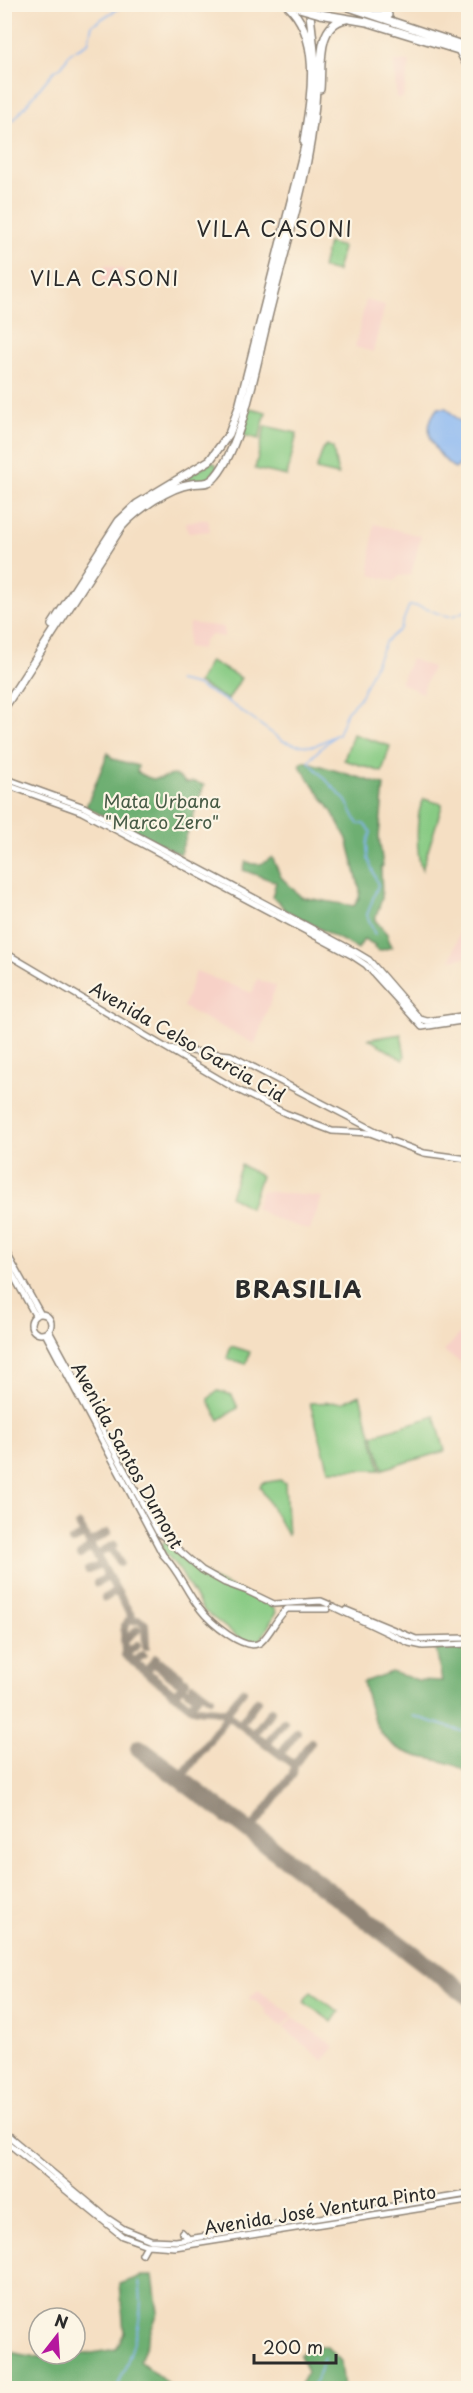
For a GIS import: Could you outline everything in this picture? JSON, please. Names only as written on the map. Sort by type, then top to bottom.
[{"type":"highway","points":[[287,4],[304,6],[320,14],[352,19],[468,53]]},
{"type":"highway","points":[[287,4],[302,24],[312,73],[304,141],[307,147]]},
{"type":"highway","points":[[340,4],[366,15],[468,47]]},
{"type":"highway","points":[[5,706],[122,526],[150,503],[192,484],[207,483],[219,472],[235,437],[247,403],[307,147],[314,76],[304,6]]},
{"type":"highway","points":[[366,15],[388,15]]},
{"type":"highway","points":[[5,706],[119,521],[137,504],[210,460],[228,437],[239,407],[319,102],[325,34],[336,23],[352,19]]},
{"type":"highway","points":[[459,50],[466,63]]},
{"type":"highway","points":[[210,460],[218,463],[219,472]]},
{"type":"highway","points":[[188,475],[188,480],[192,484]]},
{"type":"main road","points":[[4,778],[84,807],[354,951],[369,960],[420,1019],[427,1021],[468,1015]]},
{"type":"main road","points":[[4,784],[82,812],[351,955],[366,965],[422,1027],[468,1020]]},
{"type":"main road","name":"Avenida Celso Garcia Cid","points":[[4,952],[182,1058],[285,1113],[332,1131],[373,1131]]},
{"type":"main road","points":[[168,1049],[230,1055],[357,1120],[398,1144],[424,1153],[468,1158]]},
{"type":"main road","points":[[182,1058],[186,1052]]},
{"type":"main road","points":[[192,1063],[195,1053]]},
{"type":"main road","points":[[348,1132],[356,1128],[357,1120]]},
{"type":"main road","points":[[4,1248],[37,1314]]},
{"type":"main road","points":[[4,1259],[37,1314]]},
{"type":"main road","points":[[37,1314],[46,1314],[50,1318],[52,1324],[47,1332],[39,1334],[31,1327],[31,1320],[37,1314]]},
{"type":"main road","name":"Avenida Santos Dumont","points":[[47,1332],[148,1528],[200,1609],[238,1641],[250,1645],[261,1642],[287,1609],[295,1606]]},
{"type":"main road","name":"Avenida Santos Dumont","points":[[47,1332],[158,1532],[164,1538],[202,1570],[274,1604],[330,1606]]},
{"type":"main road","points":[[148,1528],[155,1534],[158,1532]]},
{"type":"main road","points":[[158,1545],[164,1538]]},
{"type":"main road","points":[[274,1604],[278,1612],[276,1621]]},
{"type":"main road","points":[[330,1606],[341,1615],[409,1643],[423,1646],[468,1644]]},
{"type":"main road","points":[[330,1606],[369,1616],[416,1639],[468,1638]]},
{"type":"main road","points":[[4,2132],[124,2229],[151,2240],[176,2244]]},
{"type":"main road","points":[[4,2140],[122,2236],[147,2245],[176,2244]]},
{"type":"main road","name":"Avenida José Ventura Pinto","points":[[176,2244],[229,2231],[468,2194]]},
{"type":"main road","name":"Avenida José Ventura Pinto","points":[[176,2244],[468,2201]]},
{"type":"main road","points":[[182,2232],[189,2239]]},
{"type":"main road","points":[[142,2254],[147,2245]]},
{"type":"shaded area","points":[[394,61],[410,62],[403,98],[396,98]]},
{"type":"shaded area","points":[[105,265],[124,270],[118,290],[100,285]]},
{"type":"shaded area","points":[[366,300],[385,305],[373,352],[355,347]]},
{"type":"shaded area","points":[[208,519],[210,531],[188,533],[186,522]]},
{"type":"shaded area","points":[[374,524],[421,536],[411,575],[400,576],[394,581],[371,575]]},
{"type":"shaded area","points":[[189,623],[224,627],[224,637],[212,635],[205,639],[201,649],[187,647]]},
{"type":"shaded area","points":[[411,659],[432,667],[422,693],[400,683]]},
{"type":"shaded area","points":[[460,930],[468,933],[468,957],[451,960]]},
{"type":"shaded area","points":[[196,971],[252,993],[257,979],[276,986],[255,1044],[183,1007]]},
{"type":"shaded area","points":[[261,1191],[322,1197],[310,1230],[280,1221],[255,1208]]},
{"type":"shaded area","points":[[468,1324],[468,1366],[444,1352]]},
{"type":"shaded area","points":[[258,1990],[293,2015],[282,2027],[254,2000],[248,1999]]},
{"type":"shaded area","points":[[293,2017],[335,2047],[323,2061],[284,2028]]},
{"type":"green space","points":[[328,243],[343,247],[337,272],[322,268]]},
{"type":"green space","points":[[250,408],[266,412],[259,439],[243,435]]},
{"type":"green space","points":[[265,426],[297,433],[287,476],[255,469]]},
{"type":"green space","points":[[327,445],[333,448],[338,475],[316,470],[323,449]]},
{"type":"green space","points":[[211,462],[216,464],[217,468],[207,481],[193,482],[190,480],[190,475]]},
{"type":"green space","points":[[210,661],[241,678],[228,700],[198,683]]},
{"type":"green space","points":[[353,734],[390,746],[382,772],[344,760]]},
{"type":"green space","name":"Mata Urbana \"Marco Zero\"","points":[[108,753],[113,759],[138,766],[137,772],[150,778],[160,779],[173,775],[186,783],[194,782],[204,785],[180,854],[86,807]]},
{"type":"green space","points":[[304,761],[384,785],[379,837],[383,866],[381,867],[382,898],[375,920],[388,935],[388,941],[392,947],[379,951],[374,948],[375,945],[364,939],[358,949],[285,910],[272,897],[276,882],[243,870],[246,862],[260,864],[272,857],[281,877],[301,897],[354,906],[359,898],[360,890],[347,839],[331,810],[299,765]]},
{"type":"green space","points":[[424,799],[442,804],[442,806],[422,870],[417,834],[419,813]]},
{"type":"green space","points":[[401,1034],[405,1056],[403,1060],[369,1039]]},
{"type":"green space","points":[[241,1165],[261,1176],[250,1208],[230,1196]]},
{"type":"green space","points":[[231,1346],[250,1352],[246,1364],[227,1358]]},
{"type":"green space","points":[[218,1391],[232,1395],[238,1408],[219,1420],[209,1402],[209,1398]]},
{"type":"green space","points":[[360,1395],[381,1470],[329,1470],[310,1403],[343,1402]]},
{"type":"green space","points":[[435,1416],[445,1451],[383,1469],[373,1435]]},
{"type":"green space","points":[[280,1480],[285,1483],[288,1536],[260,1487],[262,1483]]},
{"type":"green space","points":[[163,1542],[210,1578],[272,1606],[276,1612],[262,1638],[257,1641],[243,1641],[203,1610],[179,1569],[161,1548]]},
{"type":"green space","points":[[468,1648],[468,1773],[448,1763],[410,1754],[388,1741],[375,1722],[363,1682],[391,1672],[418,1680],[442,1681],[436,1649]]},
{"type":"green space","points":[[311,1992],[339,2012],[332,2022],[304,2002]]},
{"type":"green space","points":[[141,2276],[153,2276],[158,2312],[140,2361],[173,2388],[5,2388],[5,2350],[27,2355],[27,2366],[87,2366],[87,2353],[116,2349],[124,2333],[120,2284]]},
{"type":"green space","points":[[310,2346],[326,2346],[341,2361],[344,2388],[298,2388],[307,2372],[300,2355]]},
{"type":"water","points":[[438,408],[446,408],[468,429],[466,451],[455,469],[436,449],[432,441],[430,425],[432,416]]},
{"type":"waterway","points":[[13,121],[53,72],[62,66],[70,53],[88,43],[92,25],[125,4]]},
{"type":"waterway","points":[[460,466],[467,471]]},
{"type":"waterway","points":[[178,681],[196,685],[230,703],[283,741],[314,746],[338,734],[347,711],[359,699],[386,641],[400,629],[409,606],[451,616]]},
{"type":"waterway","points":[[453,616],[468,610]]},
{"type":"waterway","points":[[335,735],[317,751],[309,762],[346,801],[358,824],[364,824],[371,832],[367,844],[368,858],[378,885],[367,915],[375,935]]},
{"type":"waterway","points":[[413,1716],[468,1733]]},
{"type":"waterway","points":[[117,2388],[132,2349],[139,2322],[141,2295],[139,2281]]},
{"type":"waterway","points":[[313,2388],[324,2358]]},
{"type":"taxiway","points":[[79,1525],[132,1617],[124,1627],[125,1655],[191,1707],[225,1713],[294,1765]]},
{"type":"taxiway","points":[[91,1545],[92,1541],[107,1533]]},
{"type":"taxiway","points":[[72,1541],[82,1536],[86,1537]]},
{"type":"taxiway","points":[[97,1557],[99,1553],[114,1545]]},
{"type":"taxiway","points":[[110,1547],[120,1563]]},
{"type":"taxiway","points":[[80,1555],[88,1549],[93,1550]]},
{"type":"taxiway","points":[[88,1570],[102,1565]]},
{"type":"taxiway","points":[[97,1583],[110,1578]]},
{"type":"taxiway","points":[[105,1598],[114,1592],[118,1594]]},
{"type":"taxiway","points":[[129,1621],[139,1620],[145,1624],[146,1646]]},
{"type":"taxiway","points":[[124,1640],[137,1630]]},
{"type":"taxiway","points":[[125,1655],[137,1645]]},
{"type":"taxiway","points":[[133,1662],[143,1655]]},
{"type":"taxiway","points":[[146,1672],[156,1658]]},
{"type":"taxiway","points":[[162,1663],[180,1676]]},
{"type":"taxiway","points":[[158,1667],[177,1681]]},
{"type":"taxiway","points":[[175,1695],[186,1681]]},
{"type":"taxiway","points":[[193,1686],[210,1698]]},
{"type":"taxiway","points":[[188,1691],[197,1697]]},
{"type":"taxiway","points":[[226,1713],[243,1691]]},
{"type":"taxiway","points":[[190,1706],[201,1692]]},
{"type":"taxiway","points":[[240,1724],[257,1701]]},
{"type":"taxiway","points":[[254,1734],[271,1711]]},
{"type":"taxiway","points":[[180,1779],[228,1715]]},
{"type":"taxiway","points":[[267,1744],[284,1721]]},
{"type":"taxiway","points":[[280,1754],[297,1732]]},
{"type":"taxiway","points":[[250,1831],[293,1774],[294,1765],[311,1742]]},
{"type":"runway","points":[[139,1748],[468,1996]]},
{"type":"district","name":"VILA CASONI","points":[[275,228]]},
{"type":"district","name":"VILA CASONI","points":[[105,278]]},
{"type":"district","name":"BRASILIA","points":[[299,1288]]}]
